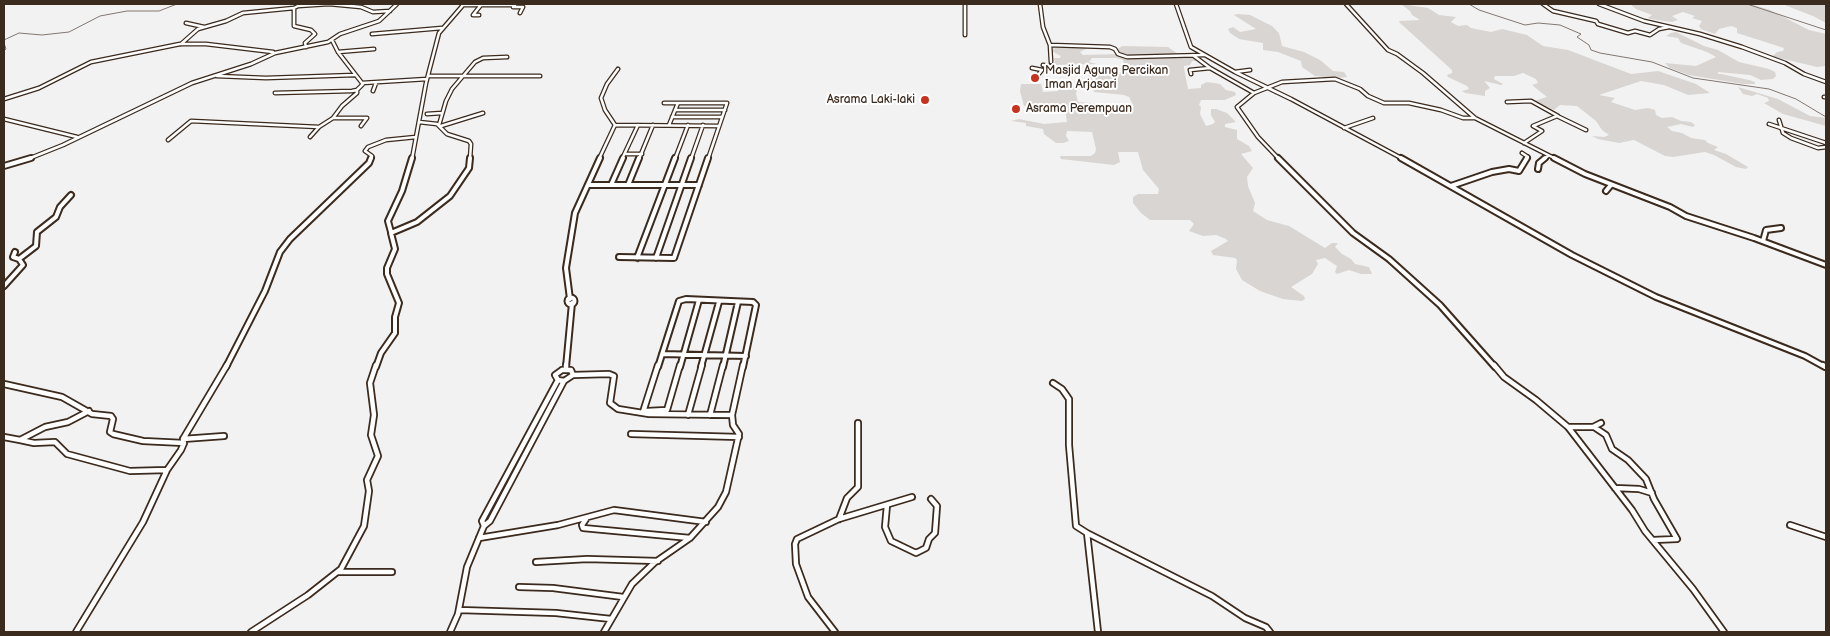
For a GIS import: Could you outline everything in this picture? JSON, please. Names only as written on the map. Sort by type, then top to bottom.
[{"type":"street","points":[[180,44],[195,31],[226,22],[245,12],[326,4],[362,7],[373,12],[390,12]]},
{"type":"street","points":[[4,99],[39,88],[91,62],[180,44],[214,44],[275,52],[306,47],[332,40],[345,32],[379,21],[397,4]]},
{"type":"street","points":[[251,632],[308,595],[338,572],[352,551],[368,514],[369,491],[367,480],[377,459],[371,435],[374,415],[370,383],[382,353],[395,333],[395,317],[399,303],[387,274],[387,268],[395,249],[388,221],[402,191],[411,163],[439,34],[463,4],[516,4],[514,7],[523,7],[520,13]]},
{"type":"street","points":[[479,15],[473,14],[482,4]]},
{"type":"street","points":[[965,35],[966,4]]},
{"type":"street","points":[[1040,4],[1043,27],[1050,46],[1051,62]]},
{"type":"street","points":[[1176,4],[1191,47],[1204,55],[1264,88],[1291,99],[1451,186],[1572,256],[1623,281],[1826,367]]},
{"type":"street","points":[[1346,4],[1388,50],[1397,54],[1423,73],[1475,118],[1548,156],[1611,185],[1670,207],[1686,216],[1763,241],[1826,265]]},
{"type":"street","points":[[1543,4],[1553,11],[1596,21],[1597,24],[1628,34],[1636,32],[1650,35],[1659,29],[1669,27]]},
{"type":"street","points":[[1599,4],[1632,17],[1742,47],[1785,63],[1804,74],[1826,82]]},
{"type":"street","points":[[294,8],[292,22],[294,26],[311,30],[316,34],[305,43],[306,47]]},
{"type":"street","points":[[186,22],[209,26]]},
{"type":"street","points":[[372,34],[442,28]]},
{"type":"street","points":[[332,40],[338,52],[363,84]]},
{"type":"street","points":[[1050,46],[1110,47],[1115,49],[1118,54],[1127,57],[1204,55]]},
{"type":"street","points":[[338,52],[374,49]]},
{"type":"street","points":[[4,166],[21,162],[78,138],[169,93],[215,75],[251,64],[275,52]]},
{"type":"street","points":[[1194,56],[1210,68],[1254,93]]},
{"type":"street","points":[[392,232],[417,222],[438,206],[450,196],[468,170],[471,142],[447,134],[440,126],[442,113],[452,88],[480,59],[507,57]]},
{"type":"street","points":[[1032,68],[1047,67],[1038,75]]},
{"type":"street","points":[[1191,74],[1190,70],[1210,68]]},
{"type":"street","points":[[615,125],[605,110],[601,98],[605,88],[618,69]]},
{"type":"street","points":[[1235,72],[1250,70]]},
{"type":"street","points":[[215,75],[266,78],[355,74]]},
{"type":"street","points":[[310,137],[319,127],[333,118],[363,84],[463,75],[540,76]]},
{"type":"street","points":[[1475,118],[1463,118],[1441,110],[1409,103],[1383,103],[1368,96],[1360,89],[1337,80],[1282,82],[1254,93],[1238,105],[1237,108],[1258,137],[1283,164],[1353,232],[1389,259],[1440,305],[1504,377],[1536,400],[1568,427],[1652,540],[1694,589],[1724,632]]},
{"type":"street","points":[[373,91],[376,83]]},
{"type":"street","points":[[275,93],[357,90]]},
{"type":"street","points":[[312,98],[317,92]]},
{"type":"street","points":[[1507,102],[1531,101],[1586,130]]},
{"type":"street","points":[[619,258],[674,258],[727,103],[664,103]]},
{"type":"street","points":[[669,125],[678,103]]},
{"type":"street","points":[[675,110],[725,110]]},
{"type":"street","points":[[427,114],[442,113]]},
{"type":"street","points":[[419,122],[440,126],[483,113]]},
{"type":"street","points":[[1524,143],[1542,131],[1533,126],[1558,116]]},
{"type":"street","points":[[672,117],[722,118]]},
{"type":"street","points":[[333,118],[367,118],[361,126]]},
{"type":"street","points":[[1344,128],[1373,118]]},
{"type":"street","points":[[4,120],[78,138]]},
{"type":"street","points":[[168,140],[186,123],[192,120],[319,127]]},
{"type":"street","points":[[1778,120],[1785,134],[1793,139],[1818,148],[1826,145]]},
{"type":"street","points":[[1770,124],[1826,145]]},
{"type":"street","points":[[615,125],[719,126]]},
{"type":"street","points":[[566,369],[571,301],[566,274],[575,213],[615,125]]},
{"type":"street","points":[[611,185],[638,125]]},
{"type":"street","points":[[628,185],[653,125]]},
{"type":"street","points":[[638,258],[688,125]]},
{"type":"street","points":[[656,258],[703,125]]},
{"type":"street","points":[[76,632],[140,528],[164,480],[167,470],[234,353],[265,292],[277,257],[284,246],[369,163],[372,156],[365,152],[368,147],[386,140],[416,137]]},
{"type":"street","points":[[1451,186],[1492,172],[1509,169],[1519,171],[1528,157],[1522,153]]},
{"type":"street","points":[[626,154],[642,154]]},
{"type":"street","points":[[1538,169],[1539,163],[1548,156]]},
{"type":"street","points":[[588,185],[699,185]]},
{"type":"street","points":[[1606,191],[1611,185]]},
{"type":"street","points":[[19,258],[36,246],[38,232],[56,217],[60,207],[71,195]]},
{"type":"street","points":[[1763,241],[1766,230],[1781,228]]},
{"type":"street","points":[[4,286],[23,265],[19,258],[14,256],[15,252]]},
{"type":"street","points":[[604,632],[632,584],[658,561],[690,538],[718,507],[726,492],[739,437],[738,431],[733,426],[731,419],[756,305],[753,302],[718,302],[684,299],[679,301],[644,413]]},
{"type":"street","points":[[644,413],[647,411],[667,410],[699,300]]},
{"type":"street","points":[[688,415],[718,302]]},
{"type":"street","points":[[710,415],[738,302]]},
{"type":"street","points":[[662,354],[746,356]]},
{"type":"street","points":[[484,526],[482,521],[558,380],[556,378],[558,372],[566,369],[574,372],[573,375]]},
{"type":"street","points":[[450,632],[459,610],[467,567],[484,526],[490,521],[564,381],[573,375],[612,374],[614,378],[610,403],[612,407],[621,410],[688,415],[732,415]]},
{"type":"street","points":[[558,380],[564,381]]},
{"type":"street","points":[[1053,383],[1062,389],[1069,399],[1070,445],[1076,526],[1212,596],[1245,618],[1254,620],[1270,632]]},
{"type":"street","points":[[4,384],[62,397],[92,414],[111,416],[113,419],[110,432],[112,434],[143,441],[184,441],[224,436]]},
{"type":"street","points":[[20,440],[45,427],[68,422],[89,411]]},
{"type":"street","points":[[539,415],[546,416]]},
{"type":"street","points":[[839,519],[847,498],[858,487],[858,423]]},
{"type":"street","points":[[1568,427],[1594,427],[1601,423]]},
{"type":"street","points":[[1594,427],[1606,435],[1612,449],[1628,460],[1646,479],[1677,539],[1652,540]]},
{"type":"street","points":[[631,434],[739,437]]},
{"type":"street","points":[[4,437],[34,443],[55,442],[67,454],[130,471],[167,470]]},
{"type":"street","points":[[1615,488],[1640,489],[1652,493]]},
{"type":"street","points":[[835,632],[808,597],[796,564],[795,544],[797,539],[806,533],[839,519],[912,498]]},
{"type":"street","points":[[886,506],[885,527],[892,541],[916,553],[926,548],[929,540],[935,533],[937,506],[931,499]]},
{"type":"street","points":[[479,538],[586,518],[614,510],[706,522]]},
{"type":"street","points":[[586,518],[582,525],[583,528],[690,538]]},
{"type":"street","points":[[1790,525],[1826,537]]},
{"type":"street","points":[[1087,533],[1098,632]]},
{"type":"street","points":[[536,562],[587,559],[658,561]]},
{"type":"street","points":[[338,572],[392,572]]},
{"type":"street","points":[[519,587],[553,588],[623,597]]},
{"type":"street","points":[[459,610],[556,614],[611,619]]},
{"type":"shaded area","points":[[1401,4],[1428,8],[1439,15],[1456,17],[1451,22],[1458,26],[1467,25],[1471,28],[1491,32],[1502,29],[1527,35],[1543,46],[1568,50],[1631,74],[1658,71],[1696,84],[1710,93],[1688,95],[1664,85],[1641,81],[1599,95],[1615,98],[1611,102],[1635,110],[1648,108],[1655,110],[1656,115],[1662,118],[1672,117],[1681,121],[1691,122],[1695,125],[1693,127],[1681,124],[1667,127],[1672,131],[1682,133],[1691,138],[1705,140],[1718,147],[1714,150],[1726,154],[1748,167],[1746,169],[1736,167],[1705,152],[1673,157],[1665,156],[1634,140],[1619,143],[1598,139],[1592,136],[1604,137],[1609,135],[1602,130],[1596,121],[1577,106],[1560,105],[1554,110],[1534,101],[1547,97],[1532,85],[1538,83],[1536,79],[1523,73],[1514,76],[1495,76],[1494,79],[1503,84],[1501,85],[1484,81],[1490,88],[1485,91],[1485,96],[1465,93],[1462,91],[1469,89],[1467,86],[1448,77],[1447,75],[1452,73],[1452,70],[1400,23],[1399,21],[1420,20]]},
{"type":"shaded area","points":[[1630,4],[1750,4],[1770,10],[1809,30],[1826,34],[1826,66],[1817,67],[1775,57],[1773,56],[1777,52],[1783,51],[1784,48],[1737,33],[1737,28],[1731,26],[1719,29],[1715,34],[1701,29],[1699,26],[1702,21],[1692,18],[1695,16],[1683,12],[1672,16],[1678,20],[1672,22],[1650,19],[1648,18],[1652,15],[1636,9]]},
{"type":"shaded area","points":[[1782,4],[1826,4],[1826,23],[1813,16]]},
{"type":"shaded area","points":[[1234,15],[1250,15],[1272,26],[1279,33],[1282,46],[1304,52],[1320,60],[1333,71],[1344,72],[1347,77],[1315,76],[1302,67],[1301,61],[1278,52],[1263,50],[1263,43],[1239,39],[1230,33],[1228,29],[1233,27],[1240,32],[1256,29]]},
{"type":"shaded area","points":[[1676,32],[1704,46],[1718,50],[1739,62],[1769,69],[1775,72],[1776,76],[1773,79],[1761,80],[1750,75],[1718,72],[1718,74],[1755,82],[1755,84],[1743,84],[1689,75],[1670,68],[1665,63],[1696,66],[1716,57],[1681,43],[1678,38],[1666,36]]},
{"type":"shaded area","points":[[1122,46],[1168,47],[1178,54],[1194,57],[1199,61],[1192,61],[1190,65],[1184,66],[1188,89],[1201,88],[1201,85],[1207,82],[1220,84],[1226,90],[1235,92],[1236,95],[1225,100],[1201,100],[1199,105],[1201,107],[1200,114],[1206,126],[1215,122],[1211,115],[1211,109],[1227,113],[1236,122],[1225,124],[1225,127],[1237,130],[1237,139],[1249,146],[1252,151],[1241,154],[1253,168],[1247,177],[1248,186],[1255,203],[1253,211],[1267,220],[1289,226],[1325,248],[1332,243],[1338,243],[1335,247],[1342,254],[1351,259],[1355,264],[1369,267],[1372,274],[1361,274],[1349,270],[1337,274],[1335,272],[1337,266],[1325,258],[1316,260],[1318,264],[1312,274],[1291,287],[1304,296],[1305,299],[1302,301],[1283,299],[1260,291],[1242,280],[1236,269],[1237,260],[1235,258],[1213,255],[1211,251],[1228,241],[1226,239],[1216,235],[1203,236],[1189,231],[1194,224],[1190,220],[1150,220],[1141,213],[1133,203],[1133,197],[1138,194],[1158,194],[1159,189],[1143,170],[1138,152],[1118,152],[1120,162],[1114,165],[1061,159],[1060,156],[1091,156],[1095,153],[1096,149],[1092,132],[1067,131],[1066,136],[1069,141],[1056,143],[1044,134],[1043,129],[1026,126],[1026,123],[1011,121],[1019,119],[1044,124],[1067,122],[1065,110],[1062,108],[1024,106],[1020,91],[1021,84],[1041,84],[1043,92],[1058,91],[1058,85],[1078,85],[1076,94],[1078,102],[1134,107],[1129,97],[1124,95],[1094,92],[1088,74],[1102,75],[1108,71],[1122,73],[1125,68],[1123,60],[1117,58],[1092,58],[1089,62],[1097,64],[1055,65],[1054,58],[1060,58],[1061,56],[1053,52],[1053,49],[1057,47],[1088,48],[1080,52],[1083,55],[1119,54],[1118,49]]},
{"type":"shaded area","points":[[1738,87],[1778,99],[1810,116],[1826,118],[1826,126],[1783,114],[1764,103],[1769,101],[1768,98],[1757,94],[1752,96],[1743,94]]},
{"type":"waterway","points":[[4,40],[19,33],[42,35],[69,32],[100,16],[127,11],[159,11],[177,4]]},
{"type":"waterway","points":[[1469,4],[1479,10],[1525,25],[1538,23],[1560,25],[1581,34],[1577,37],[1589,45],[1591,50],[1600,53],[1652,62],[1693,78],[1769,89],[1796,99],[1826,117]]},
{"type":"waterway","points":[[1747,4],[1826,30]]},
{"type":"waterway","points":[[4,43],[6,49],[4,51]]},
{"type":"place","name":"Masjid Agung Percikan Iman Arjasari","points":[[1035,78]]},
{"type":"place","name":"Asrama Laki-laki","points":[[925,100]]},
{"type":"place","name":"Asrama Perempuan","points":[[1016,109]]}]
